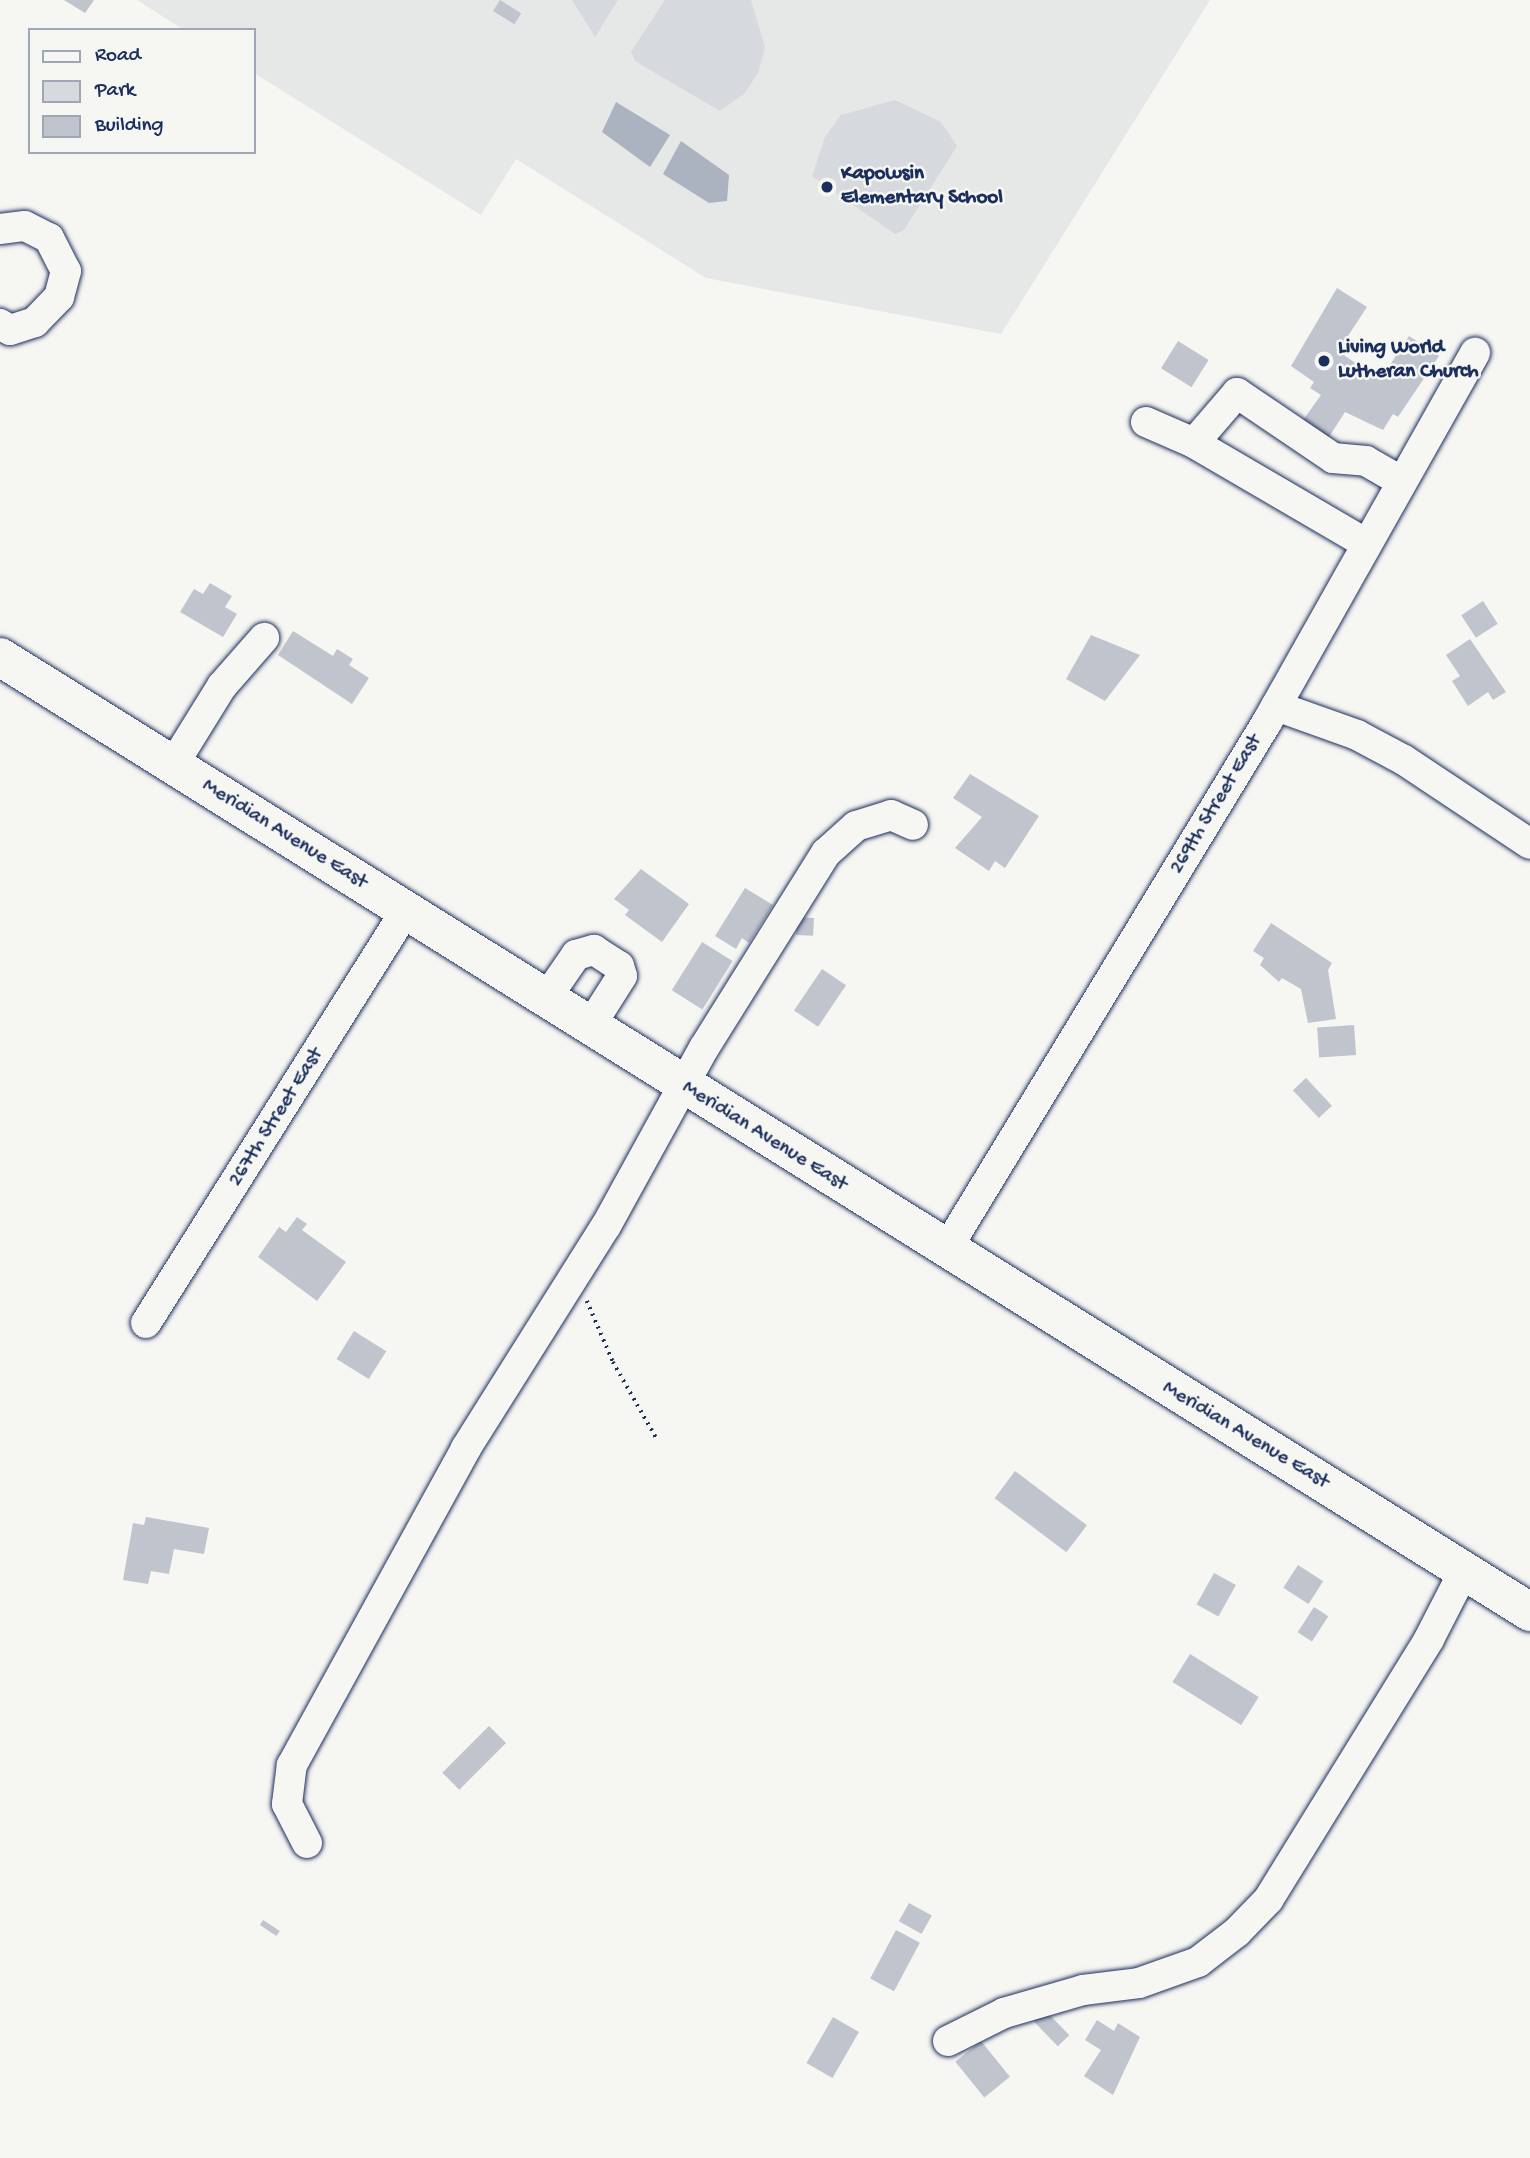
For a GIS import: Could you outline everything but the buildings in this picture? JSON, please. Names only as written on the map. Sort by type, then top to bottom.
[{"type":"main road","name":"Meridian Avenue East","points":[[0,657],[683,1087],[1530,1612]]},
{"type":"street","points":[[0,229],[24,226],[49,238],[66,271],[59,298],[35,322],[10,330],[0,324]]},
{"type":"street","name":"269th Street East","points":[[946,1250],[1276,706],[1365,543],[1475,353]]},
{"type":"street","points":[[1195,443],[1228,397],[1244,394],[1333,458],[1366,461],[1400,481]]},
{"type":"street","points":[[1146,422],[1195,443],[1365,543]]},
{"type":"street","points":[[173,765],[222,686],[264,638]]},
{"type":"street","points":[[1276,706],[1357,735],[1404,760],[1530,844]]},
{"type":"street","points":[[307,1843],[287,1804],[292,1765],[466,1448],[575,1274],[683,1087],[826,853],[856,826],[891,815],[914,825]]},
{"type":"street","name":"267th Street East","points":[[146,1323],[405,911]]},
{"type":"street","points":[[545,1000],[576,955],[594,950],[619,966],[622,976],[589,1028]]},
{"type":"street","points":[[948,2041],[1004,2013],[1083,1990],[1139,1983],[1198,1962],[1237,1932],[1268,1900],[1429,1639],[1464,1571]]},
{"type":"path","points":[[575,1274],[613,1362],[657,1439]]},
{"type":"shaded area","name":"Kapowsin Elementary School","points":[[137,0],[1210,0],[1001,334],[706,278],[516,159],[481,215],[256,74],[256,28],[181,28]]},
{"type":"shaded area","points":[[616,102],[670,135],[650,167],[602,132]]},
{"type":"shaded area","points":[[681,141],[729,175],[727,201],[709,203],[663,174]]},
{"type":"green space","points":[[572,0],[618,0],[595,37]]},
{"type":"green space","points":[[665,0],[751,0],[765,47],[758,73],[744,94],[720,111],[635,61],[631,52]]},
{"type":"green space","points":[[895,100],[941,122],[957,146],[904,230],[895,234],[812,176],[825,137],[841,115]]},
{"type":"place","name":"Kapowsin Elementary School","points":[[827,187]]},
{"type":"place","name":"Living World Lutheran Church","points":[[1324,361]]}]
